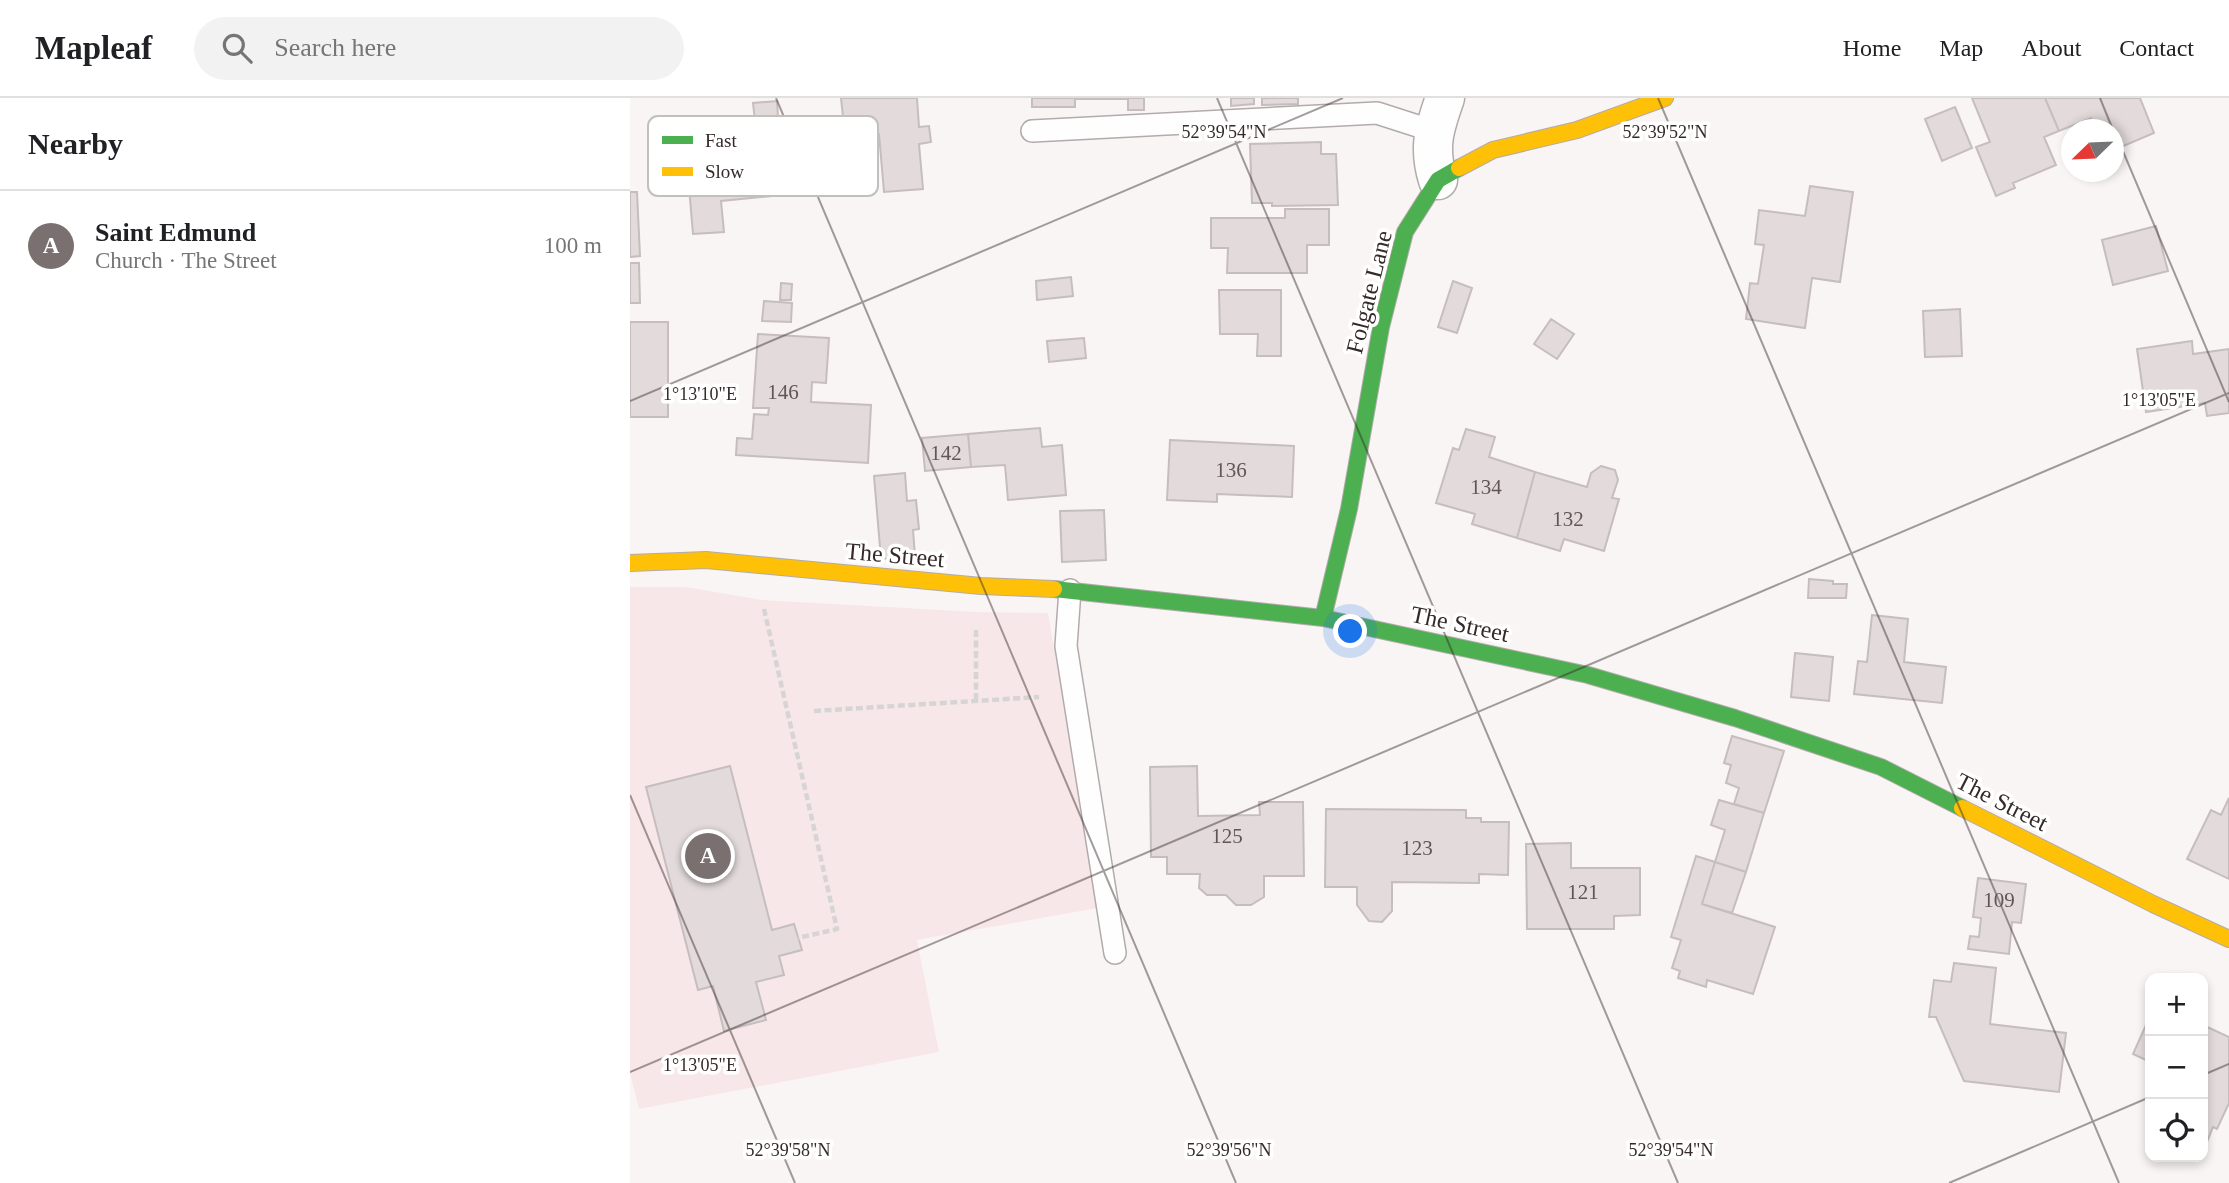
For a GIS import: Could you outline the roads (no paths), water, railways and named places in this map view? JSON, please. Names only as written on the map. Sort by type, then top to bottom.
[{"type":"street","name":"Folgate Lane","points":[[1323,618],[1349,509],[1381,327],[1405,232],[1438,180],[1493,150],[1577,130],[1665,98]]},
{"type":"street","points":[[1438,180],[1433,166],[1439,115]]},
{"type":"street","name":"The Street","points":[[630,563],[706,560],[981,586],[1070,590],[1323,618],[1588,675],[1735,718],[1881,767],[2153,904],[2229,939]]},
{"type":"lane","points":[[1032,131],[1377,113],[1439,115]]},
{"type":"lane","points":[[1070,590],[1066,646],[1115,953]]},
{"type":"place","name":"Saint Edmund","points":[[708,856]]}]
